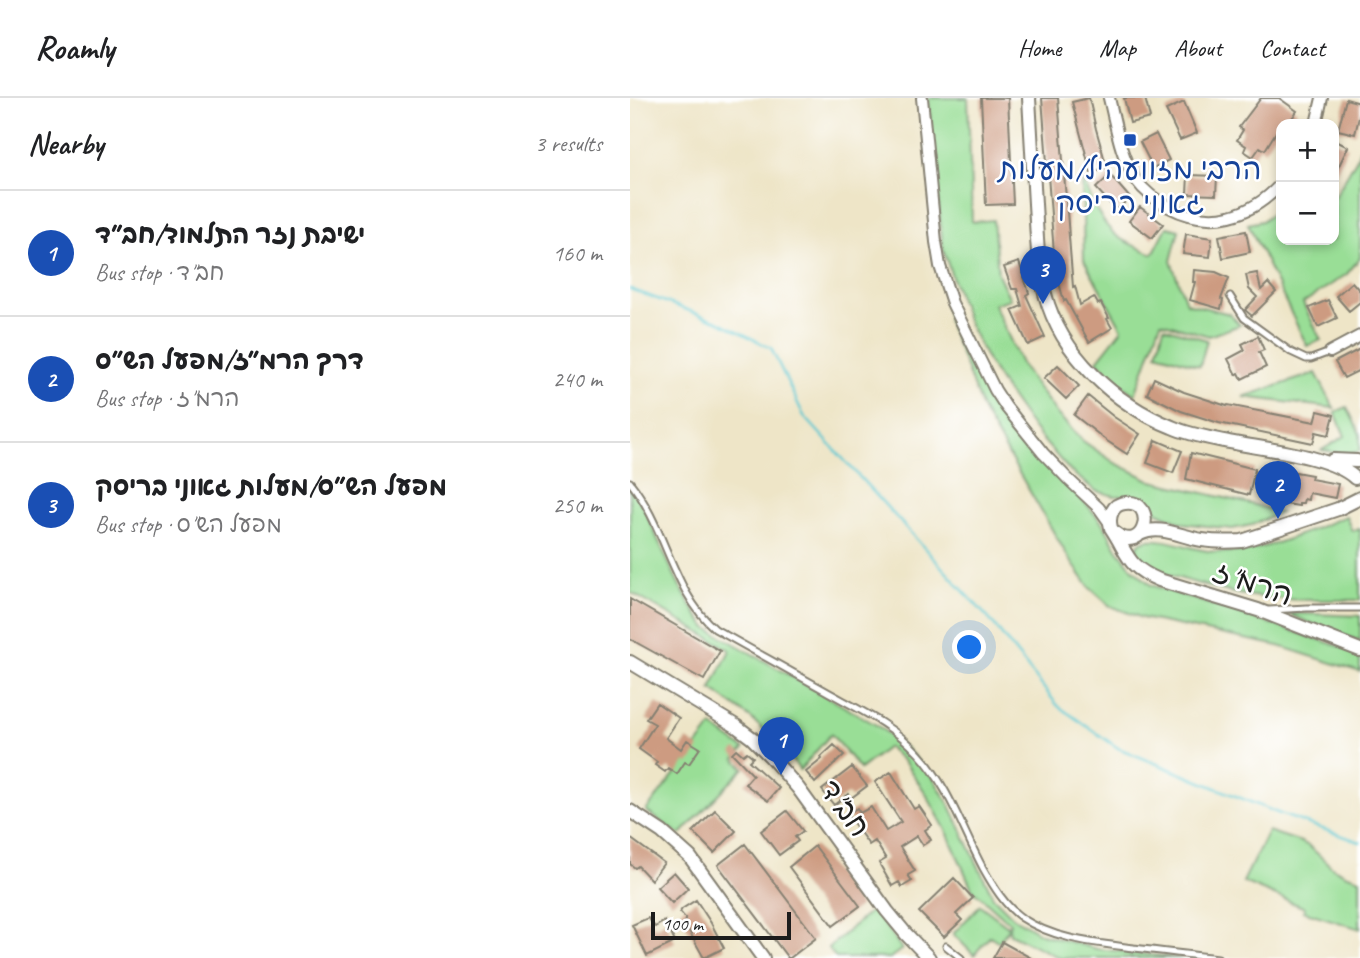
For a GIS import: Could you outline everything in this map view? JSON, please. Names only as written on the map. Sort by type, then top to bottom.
[{"type":"street","points":[[922,98],[940,266],[952,303],[985,370],[1006,407],[1043,453],[1099,508],[1112,528],[1125,538],[1138,535]]},
{"type":"street","points":[[1029,98],[1040,268],[1051,313],[1070,348],[1111,391],[1155,419],[1194,435],[1316,459],[1338,467],[1358,482]]},
{"type":"street","points":[[1108,98],[1128,165],[1149,194],[1176,211],[1204,218],[1229,217],[1257,205],[1276,190]]},
{"type":"street","points":[[1317,119],[1322,98]]},
{"type":"street","points":[[1331,352],[1360,335]]},
{"type":"street","points":[[1316,459],[1358,459],[1353,472],[1358,482],[1351,499],[1338,509]]},
{"type":"street","points":[[1083,492],[1102,502],[1132,503],[1145,515],[1145,525],[1128,548],[1132,562]]},
{"type":"street","name":"הרמ\"ז","points":[[1138,535],[1157,529],[1215,541],[1242,541],[1338,509],[1360,498]]},
{"type":"street","points":[[1112,528],[1112,511],[1121,504]]},
{"type":"street","name":"הרמ\"ז","points":[[1145,515],[1185,536]]},
{"type":"street","name":"הרמ\"ז","points":[[1112,528],[1136,568],[1147,575],[1258,610],[1360,650]]},
{"type":"street","name":"חב\"ד","points":[[630,662],[752,738],[798,788],[894,919],[929,958]]},
{"type":"street","points":[[630,811],[662,832],[690,857],[763,958]]},
{"type":"lane","points":[[1230,296],[1244,318],[1291,352],[1306,359],[1331,352]]},
{"type":"lane","points":[[630,482],[652,517],[685,592],[703,619],[715,629],[859,709],[901,736],[936,775],[984,869],[1007,905],[1021,917],[1037,927],[1089,942],[1219,958]]},
{"type":"lane","points":[[1258,610],[1360,608]]},
{"type":"lane","points":[[946,946],[961,958]]},
{"type":"green space","points":[[928,98],[968,98],[972,222],[993,220],[998,274],[1010,299],[994,304],[1022,366],[1058,415],[1083,441],[1115,463],[1152,481],[1280,513],[1252,525],[1232,529],[1182,523],[1130,496],[1114,496],[1096,491],[1070,471],[1034,430],[988,362],[968,322],[943,249]]},
{"type":"green space","points":[[1360,148],[1360,258],[1347,274],[1303,303],[1321,340],[1307,346],[1248,224],[1262,221],[1276,210],[1276,245],[1339,245],[1339,189]]},
{"type":"green space","points":[[1082,176],[1101,217],[1118,237],[1126,242],[1153,254],[1167,227],[1179,230],[1171,261],[1186,303],[1230,314],[1240,325],[1209,336],[1161,322],[1135,395],[1116,381],[1097,361],[1122,329],[1084,260]]},
{"type":"green space","points":[[945,303],[986,383],[1007,415],[1038,455],[1104,525],[1117,549],[1132,568],[1151,585],[1360,653],[1360,672],[1279,646],[1142,618],[1110,606],[1089,587],[1068,557],[983,411],[949,324]]},
{"type":"green space","points":[[1164,327],[1207,340],[1200,366],[1157,353]]},
{"type":"green space","points":[[1316,373],[1334,408],[1243,397]]},
{"type":"green space","points":[[1347,407],[1360,434],[1360,451],[1346,453],[1322,450],[1345,436],[1335,412]]},
{"type":"green space","points":[[630,489],[643,507],[686,598],[707,628],[878,726],[907,749],[932,776],[950,806],[993,897],[1013,917],[1041,934],[1097,949],[1182,958],[1060,958],[1010,934],[1009,928],[999,942],[990,936],[974,955],[953,934],[980,905],[1009,927],[1010,923],[972,889],[947,832],[905,763],[888,747],[860,769],[831,734],[800,770],[752,719],[711,689],[730,650],[630,592]]},
{"type":"green space","points":[[1346,516],[1352,531],[1360,529],[1360,600],[1280,599],[1233,593],[1154,570],[1141,562],[1137,554],[1140,543],[1146,540],[1172,542],[1208,551],[1243,551],[1279,542]]},
{"type":"green space","points":[[1286,613],[1360,616],[1360,641],[1318,626]]},
{"type":"green space","points":[[712,726],[744,749],[735,759],[744,768],[680,835],[646,811]]},
{"type":"green space","points":[[1268,831],[1309,846],[1333,868],[1360,879],[1360,929],[1303,911],[1305,908],[1243,882]]},
{"type":"green space","points":[[873,909],[902,949],[890,958],[836,958],[828,948]]},
{"type":"building","points":[[981,98],[1008,98],[1013,204],[986,205]]},
{"type":"building","points":[[1042,98],[1058,98],[1073,287],[1075,286],[1080,305],[1094,297],[1098,304],[1101,303],[1112,328],[1089,342],[1066,300],[1064,301],[1056,279]]},
{"type":"building","points":[[1089,98],[1107,168],[1091,173],[1072,102]]},
{"type":"building","points":[[1124,98],[1145,98],[1150,118],[1130,123]]},
{"type":"building","points":[[1261,98],[1279,98],[1297,111],[1291,119],[1276,119],[1276,132],[1265,150],[1260,147],[1253,157],[1244,151],[1246,146],[1237,140],[1243,130],[1239,127]]},
{"type":"building","points":[[1346,99],[1360,103],[1355,134],[1339,130]]},
{"type":"building","points":[[1184,102],[1197,133],[1180,140],[1166,110]]},
{"type":"building","points":[[1156,134],[1169,160],[1153,168],[1140,142]]},
{"type":"building","points":[[1339,142],[1348,147],[1339,166]]},
{"type":"building","points":[[1110,175],[1130,198],[1116,210],[1096,188]]},
{"type":"building","points":[[1188,175],[1217,176],[1216,195],[1187,194]]},
{"type":"building","points":[[1140,207],[1163,224],[1152,238],[1129,221]]},
{"type":"building","points":[[1246,231],[1250,252],[1223,258],[1219,236]]},
{"type":"building","points":[[1186,234],[1212,238],[1210,257],[1183,254]]},
{"type":"building","points":[[1019,262],[1029,293],[1026,295],[1045,337],[1028,345],[1012,310],[1022,306],[1017,289],[1012,289],[1004,267]]},
{"type":"building","points":[[1194,270],[1216,272],[1229,278],[1221,299],[1221,309],[1190,300],[1195,282]]},
{"type":"building","points":[[1257,273],[1261,290],[1268,283],[1276,292],[1252,316],[1245,310],[1257,297],[1249,289],[1246,275]]},
{"type":"building","points":[[1352,282],[1360,291],[1360,302],[1349,311],[1336,296]]},
{"type":"building","points":[[1328,300],[1337,318],[1318,327],[1309,308]]},
{"type":"building","points":[[1258,336],[1264,350],[1259,352],[1266,367],[1242,379],[1239,373],[1236,375],[1228,359],[1245,350],[1242,344]]},
{"type":"building","points":[[1360,349],[1360,370],[1344,378],[1335,362]]},
{"type":"building","points":[[1058,365],[1079,386],[1066,399],[1044,378]]},
{"type":"building","points":[[1154,378],[1184,392],[1227,406],[1315,422],[1318,411],[1334,415],[1329,435],[1316,432],[1313,443],[1219,423],[1181,411],[1147,394]]},
{"type":"building","points":[[1088,396],[1140,434],[1127,454],[1074,415]]},
{"type":"building","points":[[1156,440],[1182,451],[1173,473],[1147,463]]},
{"type":"building","points":[[1191,453],[1255,469],[1249,495],[1186,479]]},
{"type":"building","points":[[1290,471],[1312,475],[1311,479],[1338,484],[1335,498],[1309,493],[1308,500],[1304,499],[1299,506],[1279,503],[1280,496],[1287,490]]},
{"type":"building","points":[[630,599],[720,651],[704,680],[630,639]]},
{"type":"building","points":[[657,703],[679,718],[666,738],[681,749],[687,740],[700,748],[689,764],[685,762],[677,774],[668,768],[665,772],[655,765],[657,762],[639,749],[655,724],[646,719]]},
{"type":"building","points":[[834,745],[844,755],[815,783],[806,772]]},
{"type":"building","points":[[736,749],[743,755],[747,752],[753,757],[749,761],[779,788],[768,801],[745,784],[753,775],[732,753]]},
{"type":"building","points":[[852,767],[867,786],[851,798],[848,794],[834,805],[822,790]]},
{"type":"building","points":[[891,772],[914,809],[919,806],[932,825],[925,830],[931,840],[923,845],[917,836],[900,847],[915,871],[908,875],[912,881],[902,887],[899,882],[892,886],[879,863],[886,859],[875,841],[869,845],[847,814],[857,808],[860,813],[871,807],[886,831],[901,822],[875,782]]},
{"type":"building","points":[[715,810],[736,831],[714,853],[693,832]]},
{"type":"building","points":[[787,811],[803,831],[795,837],[798,841],[779,855],[761,831]]},
{"type":"building","points":[[630,838],[664,863],[651,880],[638,866],[635,868],[630,864]]},
{"type":"building","points":[[745,844],[816,938],[790,958],[718,865]]},
{"type":"building","points":[[815,846],[860,906],[833,926],[789,867]]},
{"type":"building","points":[[674,872],[688,888],[672,903],[657,887]]},
{"type":"building","points":[[954,878],[973,898],[956,914],[962,920],[944,937],[919,912]]},
{"type":"building","points":[[696,900],[724,948],[704,958],[680,912]]},
{"type":"building","points":[[648,918],[655,927],[665,921],[675,942],[647,956],[632,925]]},
{"type":"building","points":[[1002,942],[1031,958],[993,958]]},
{"type":"waterway","points":[[630,289],[720,322],[771,348],[804,416],[990,620],[1058,706],[1118,748],[1280,814],[1360,842]]},
{"type":"place","name":"הרבי מזוועהיל/מעלות גאוני בריסק","points":[[1130,140]]},
{"type":"place","name":"מפעל הש״ס/מעלות גאוני בריסק","points":[[1043,304]]},
{"type":"place","name":"דרך הרמ״ז/מפעל הש״ס","points":[[1278,519]]},
{"type":"place","name":"ישיבת נזר התלמוד/חב״ד","points":[[781,775]]}]
